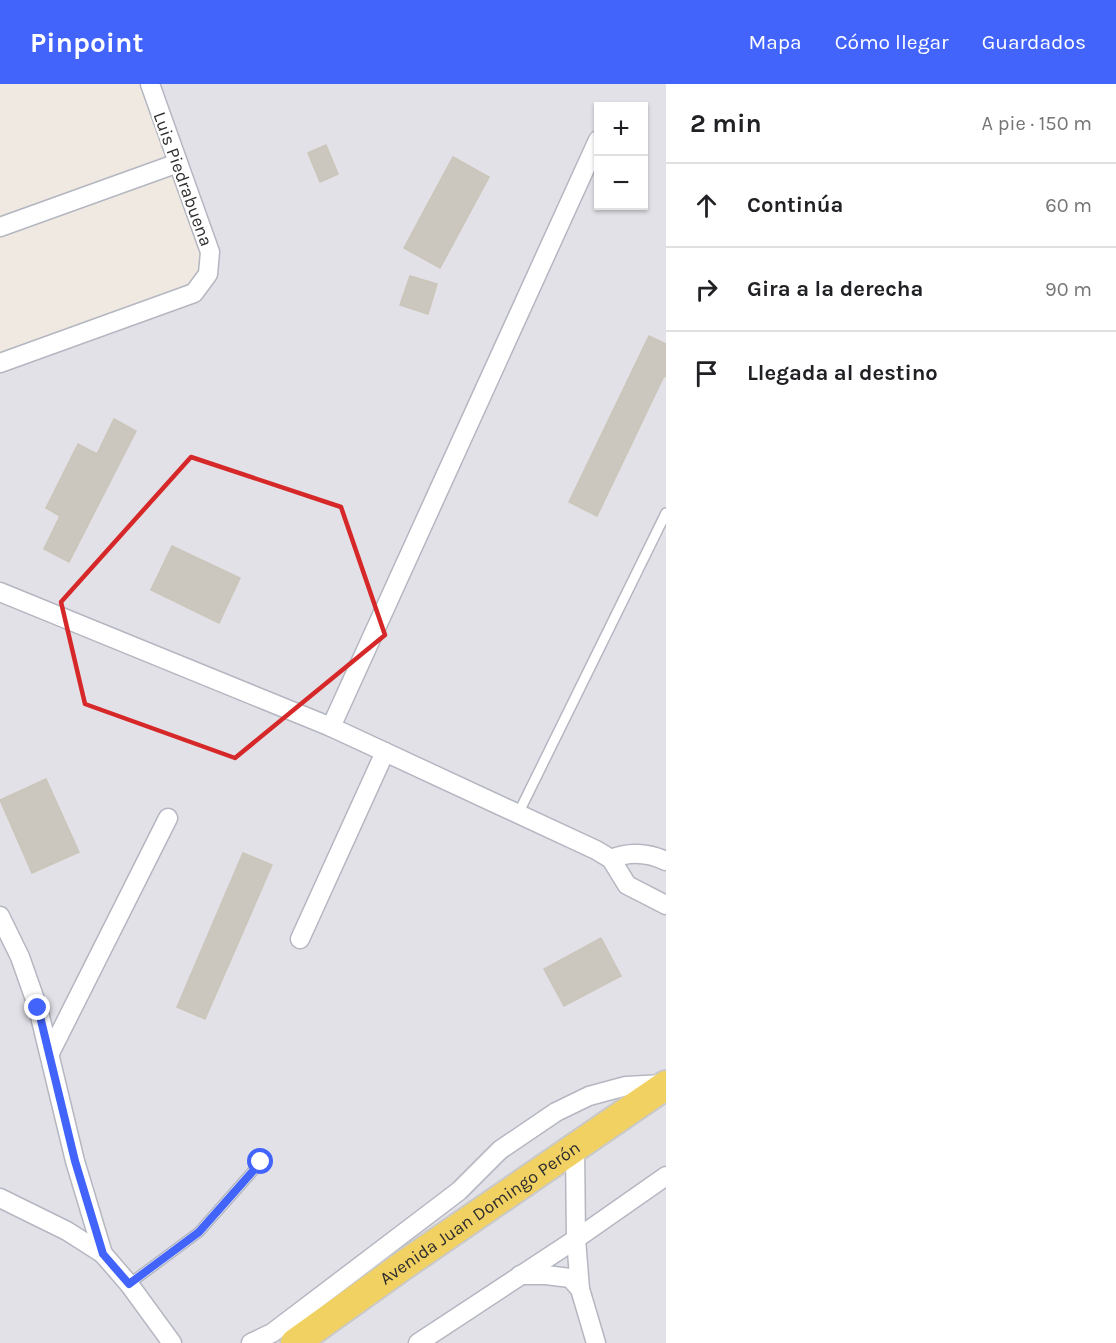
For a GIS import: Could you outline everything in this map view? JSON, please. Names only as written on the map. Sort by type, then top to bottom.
[{"type":"main road","name":"Avenida Juan Domingo Perón","points":[[295,1343],[400,1267],[666,1085]]},
{"type":"street","name":"Luis Piedrabuena","points":[[0,363],[194,293],[208,274],[210,252],[150,84]]},
{"type":"street","points":[[331,727],[594,149]]},
{"type":"street","points":[[0,227],[178,163]]},
{"type":"street","points":[[0,592],[331,727],[518,814],[611,859],[627,885],[666,905]]},
{"type":"street","points":[[300,939],[385,752]]},
{"type":"street","points":[[50,1053],[168,818]]},
{"type":"street","points":[[611,859],[620,855],[651,854],[666,861]]},
{"type":"street","points":[[0,916],[20,957],[38,1008],[75,1161],[103,1254]]},
{"type":"street","points":[[251,1343],[272,1333],[459,1191],[500,1150],[556,1113],[589,1096],[626,1086],[666,1085]]},
{"type":"street","points":[[574,1148],[576,1239],[580,1289],[596,1343]]},
{"type":"street","points":[[418,1343],[576,1239],[666,1176]]},
{"type":"street","points":[[0,1198],[67,1231],[103,1254],[129,1284],[172,1343]]},
{"type":"street","points":[[520,1275],[570,1278],[580,1289]]},
{"type":"lane","points":[[518,814],[666,513]]},
{"type":"lane","points":[[129,1284],[199,1232],[261,1162]]},
{"type":"highlighted area","points":[[191,457],[341,507],[385,635],[235,758],[85,704],[61,602]]},
{"type":"shaded area","points":[[150,84],[666,84],[666,1343],[0,1343],[0,363],[194,293],[208,274]]},
{"type":"building","points":[[326,145],[338,174],[320,182],[308,153]]},
{"type":"building","points":[[453,157],[489,177],[440,268],[404,248]]},
{"type":"building","points":[[410,276],[437,284],[428,314],[400,305]]},
{"type":"building","points":[[649,336],[666,344],[666,377],[664,376],[597,516],[569,502]]},
{"type":"building","points":[[114,419],[136,431],[69,562],[44,549],[60,516],[46,508],[78,444],[97,454]]},
{"type":"building","points":[[172,546],[240,578],[219,623],[151,590]]},
{"type":"building","points":[[46,779],[79,852],[32,873],[0,800]]},
{"type":"building","points":[[243,853],[272,865],[205,1019],[177,1007]]},
{"type":"building","points":[[601,938],[621,976],[564,1006],[544,969]]},
{"type":"route","points":[[38,1008],[75,1161],[103,1254],[129,1284],[199,1232],[261,1162]]}]
